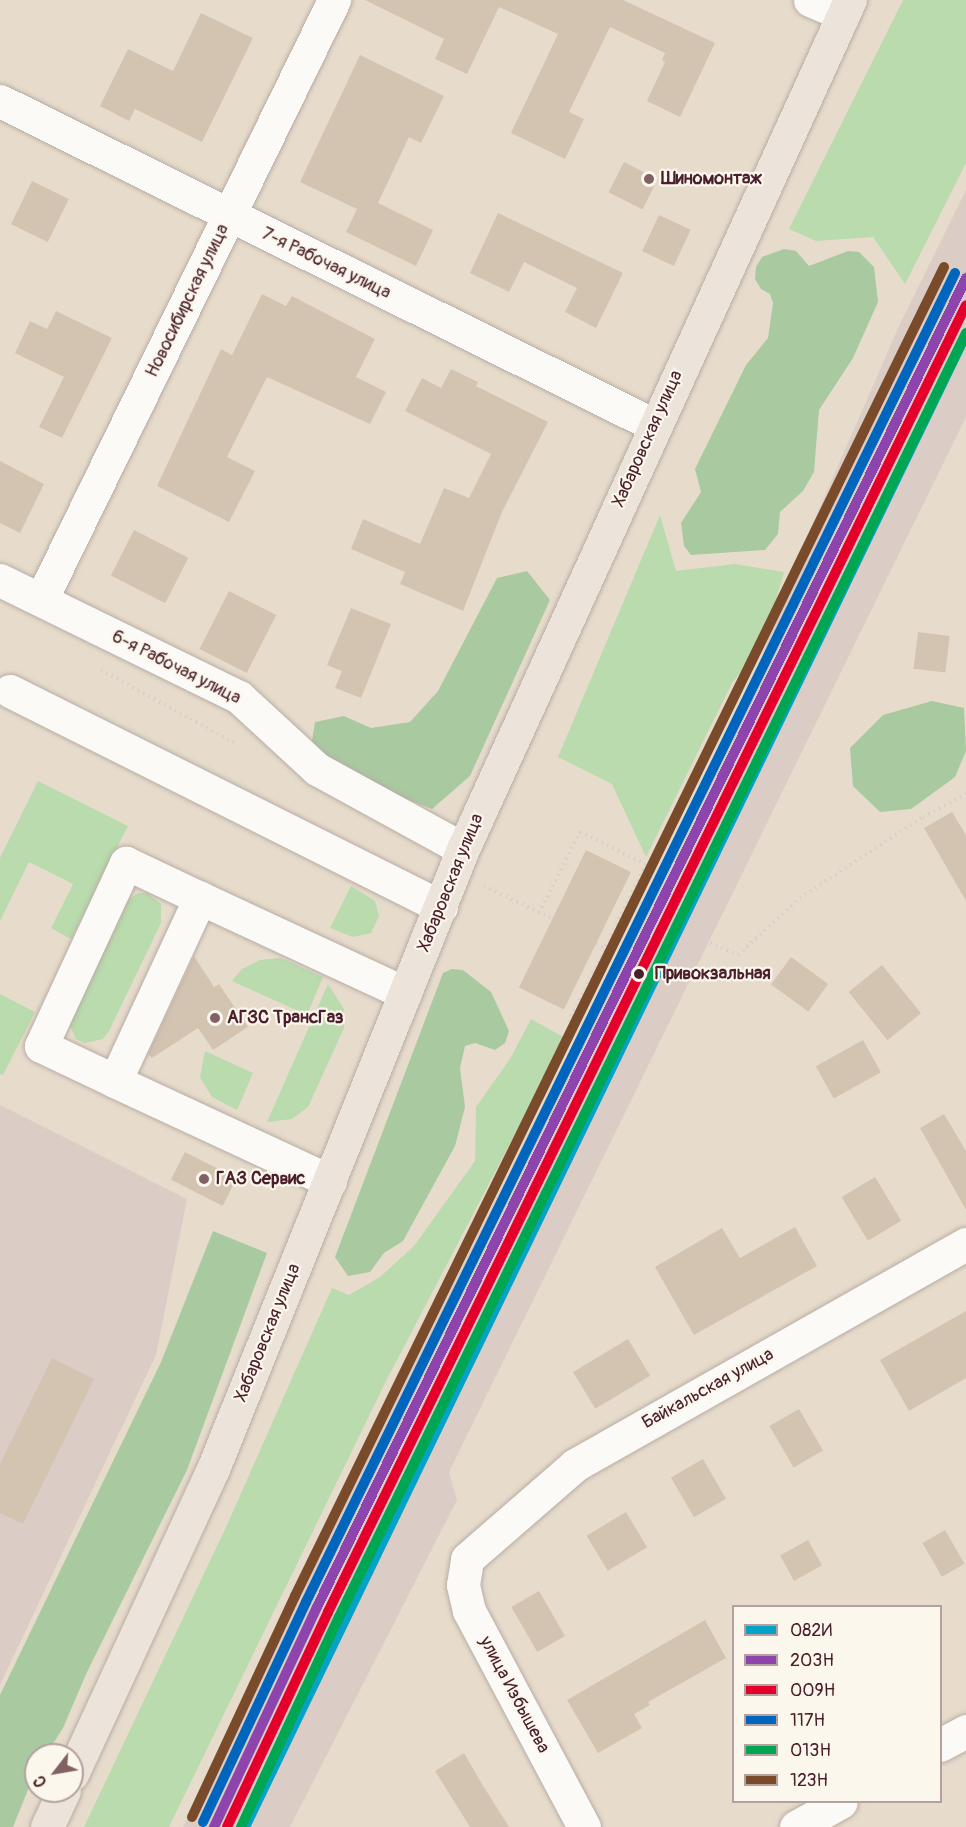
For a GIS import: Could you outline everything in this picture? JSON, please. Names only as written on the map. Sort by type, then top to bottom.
[{"type":"main road","name":"Хабаровская улица","points":[[84,1748],[213,1469],[464,849],[654,425],[847,7]]},
{"type":"main road","points":[[47,1827],[58,1803]]},
{"type":"street","name":"Новосибирская улица","points":[[41,600],[334,0]]},
{"type":"street","points":[[810,0],[847,7]]},
{"type":"street","name":"7-я Рабочая улица","points":[[0,101],[229,217],[654,425]]},
{"type":"street","name":"6-я Рабочая улица","points":[[0,580],[239,697],[317,769],[464,849]]},
{"type":"street","points":[[4,697],[441,907]]},
{"type":"street","points":[[330,1181],[41,1046],[126,863],[405,993]]},
{"type":"street","points":[[116,1081],[200,898]]},
{"type":"street","name":"Байкальская улица","points":[[467,1559],[575,1465],[966,1244]]},
{"type":"street","name":"улица Избышева","points":[[467,1559],[463,1585],[469,1611],[584,1827]]},
{"type":"street","points":[[942,1744],[966,1731]]},
{"type":"street","points":[[796,1827],[839,1803]]},
{"type":"path","points":[[92,665],[245,748]]},
{"type":"path","points":[[576,1182],[797,720]]},
{"type":"path","points":[[694,934],[738,956],[800,898],[923,817],[966,794]]},
{"type":"path","points":[[539,913],[580,832],[646,864],[569,1022]]},
{"type":"path","points":[[482,885],[553,919]]},
{"type":"path","points":[[596,944],[657,974],[674,978]]},
{"type":"shaded area","points":[[966,190],[966,417],[449,1472],[457,1500],[290,1827],[183,1827],[351,1480],[365,1463],[755,676],[793,569],[899,326]]},
{"type":"shaded area","points":[[0,1105],[187,1199],[156,1355],[0,1685]]},
{"type":"green space","points":[[903,0],[966,0],[966,163],[905,284],[873,237],[816,241],[789,229]]},
{"type":"green space","points":[[784,249],[796,251],[809,266],[848,251],[859,252],[874,267],[878,302],[853,358],[819,410],[814,472],[803,491],[780,512],[778,534],[765,550],[691,555],[684,546],[681,523],[701,492],[695,469],[746,365],[768,338],[773,303],[770,294],[761,289],[755,279],[756,267],[762,257]]},
{"type":"green space","points":[[660,515],[676,571],[735,564],[784,572],[764,642],[732,683],[646,857],[612,784],[558,757]]},
{"type":"green space","points":[[527,571],[550,600],[470,776],[432,809],[332,770],[311,747],[315,722],[344,716],[371,728],[410,722],[438,691],[497,578]]},
{"type":"green space","points":[[932,701],[964,708],[966,751],[955,777],[911,809],[880,812],[853,786],[850,748],[883,715]]},
{"type":"green space","points":[[38,781],[128,826],[71,939],[51,928],[73,884],[29,862],[0,921],[0,858]]},
{"type":"green space","points":[[351,886],[375,901],[379,916],[371,933],[353,937],[330,928]]},
{"type":"green space","points":[[138,893],[147,893],[161,904],[161,923],[109,1031],[103,1039],[85,1043],[76,1039],[68,1022],[123,904]]},
{"type":"green space","points":[[281,958],[323,977],[307,1015],[232,981],[242,969],[260,960]]},
{"type":"green space","points":[[452,969],[463,970],[491,992],[509,1031],[505,1043],[495,1050],[475,1043],[465,1046],[460,1068],[465,1107],[455,1146],[403,1241],[384,1253],[370,1272],[348,1276],[335,1257],[443,973]]},
{"type":"green space","points":[[328,984],[344,1009],[344,1028],[308,1107],[292,1119],[267,1122]]},
{"type":"green space","points":[[0,994],[35,1012],[3,1075],[0,1074]]},
{"type":"green space","points":[[531,1019],[565,1038],[385,1383],[169,1827],[84,1827],[227,1525],[332,1288],[349,1295],[380,1277],[414,1246],[475,1161],[476,1107],[510,1059]]},
{"type":"green space","points":[[205,1051],[253,1073],[237,1110],[212,1097],[200,1077]]},
{"type":"green space","points":[[213,1231],[267,1253],[187,1470],[87,1672],[63,1728],[54,1743],[24,1743],[24,1800],[13,1827],[0,1827],[0,1695],[161,1362]]},
{"type":"building","points":[[365,0],[623,0],[715,43],[680,117],[647,101],[665,62],[662,60],[665,53],[610,27],[569,112],[584,119],[565,159],[511,133],[558,34],[499,7],[467,74],[435,59],[444,39]]},
{"type":"building","points":[[201,13],[253,38],[202,142],[135,109],[129,121],[100,106],[128,49],[173,71]]},
{"type":"building","points":[[360,55],[444,96],[421,143],[409,137],[378,203],[433,230],[416,266],[346,232],[357,209],[300,182]]},
{"type":"building","points":[[624,162],[658,179],[642,210],[609,192]]},
{"type":"building","points":[[32,181],[69,199],[48,242],[11,224]]},
{"type":"building","points":[[498,213],[623,273],[596,328],[565,312],[577,288],[524,262],[509,292],[470,273]]},
{"type":"building","points":[[659,215],[691,230],[674,266],[642,251]]},
{"type":"building","points":[[262,294],[286,306],[292,296],[375,339],[356,377],[386,392],[370,424],[267,377],[227,457],[255,471],[229,522],[157,486],[221,349],[232,355]]},
{"type":"building","points":[[56,311],[112,338],[62,438],[39,427],[64,377],[15,353],[30,321],[47,329]]},
{"type":"building","points":[[451,369],[478,382],[476,386],[548,422],[502,512],[463,611],[400,584],[405,572],[351,549],[363,519],[420,544],[444,488],[469,498],[491,454],[405,411],[422,378],[441,388]]},
{"type":"building","points":[[0,461],[44,484],[20,533],[0,523]]},
{"type":"building","points":[[134,530],[188,558],[165,603],[111,575]]},
{"type":"building","points":[[229,591],[276,615],[247,673],[199,649]]},
{"type":"building","points":[[351,608],[391,624],[361,698],[335,688],[342,671],[327,665]]},
{"type":"building","points":[[918,632],[950,636],[945,673],[913,669]]},
{"type":"building","points":[[952,812],[966,835],[966,901],[924,828]]},
{"type":"building","points":[[586,850],[631,872],[564,1009],[519,988]]},
{"type":"building","points":[[194,956],[214,987],[219,984],[248,1027],[213,1050],[198,1028],[152,1058],[148,1054]]},
{"type":"building","points":[[791,957],[828,984],[808,1012],[771,985]]},
{"type":"building","points":[[882,965],[921,1013],[888,1040],[849,992]]},
{"type":"building","points":[[863,1040],[881,1072],[834,1099],[816,1066]]},
{"type":"building","points":[[944,1114],[966,1151],[966,1210],[920,1128]]},
{"type":"building","name":"ГАЗ Сервис","points":[[185,1152],[237,1178],[223,1206],[171,1180]]},
{"type":"building","points":[[875,1177],[901,1221],[868,1241],[842,1197]]},
{"type":"building","points":[[795,1227],[817,1266],[694,1335],[655,1267],[722,1228],[740,1258]]},
{"type":"building","points":[[966,1311],[966,1378],[909,1411],[880,1360]]},
{"type":"building","points":[[628,1339],[650,1376],[595,1409],[573,1372]]},
{"type":"building","points":[[52,1358],[94,1379],[23,1524],[0,1513],[0,1464]]},
{"type":"building","points":[[799,1409],[823,1451],[794,1468],[770,1426]]},
{"type":"building","points":[[703,1459],[726,1499],[694,1517],[671,1478]]},
{"type":"building","points":[[626,1512],[647,1547],[608,1571],[587,1536]]},
{"type":"building","points":[[945,1530],[965,1564],[942,1577],[922,1543]]},
{"type":"building","points":[[808,1540],[822,1565],[794,1581],[780,1556]]},
{"type":"building","points":[[539,1591],[565,1636],[537,1652],[511,1607]]},
{"type":"building","points":[[705,1620],[726,1658],[648,1702],[650,1705],[634,1714],[642,1728],[598,1753],[567,1700]]},
{"type":"building","points":[[464,1753],[509,1827],[470,1827],[435,1771]]},
{"type":"transit line","name":"123Н","points":[[192,1817],[295,1596],[944,267]]},
{"type":"transit line","name":"117Н","points":[[203,1822],[306,1602],[955,273]]},
{"type":"transit line","name":"203Н","points":[[214,1827],[317,1607],[966,278]]},
{"type":"transit line","name":"009Н","points":[[227,1827],[328,1612],[966,305]]},
{"type":"transit line","name":"013Н","points":[[241,1827],[339,1617],[966,333]]},
{"type":"transit line","name":"082И","points":[[245,1827],[966,334]]},
{"type":"place","name":"Шиномонтаж","points":[[649,179]]},
{"type":"place","name":"Привокзальная","points":[[639,974]]},
{"type":"place","name":"АГЗС ТрансГаз","points":[[215,1018]]},
{"type":"place","name":"ГАЗ Сервис","points":[[204,1179]]}]
